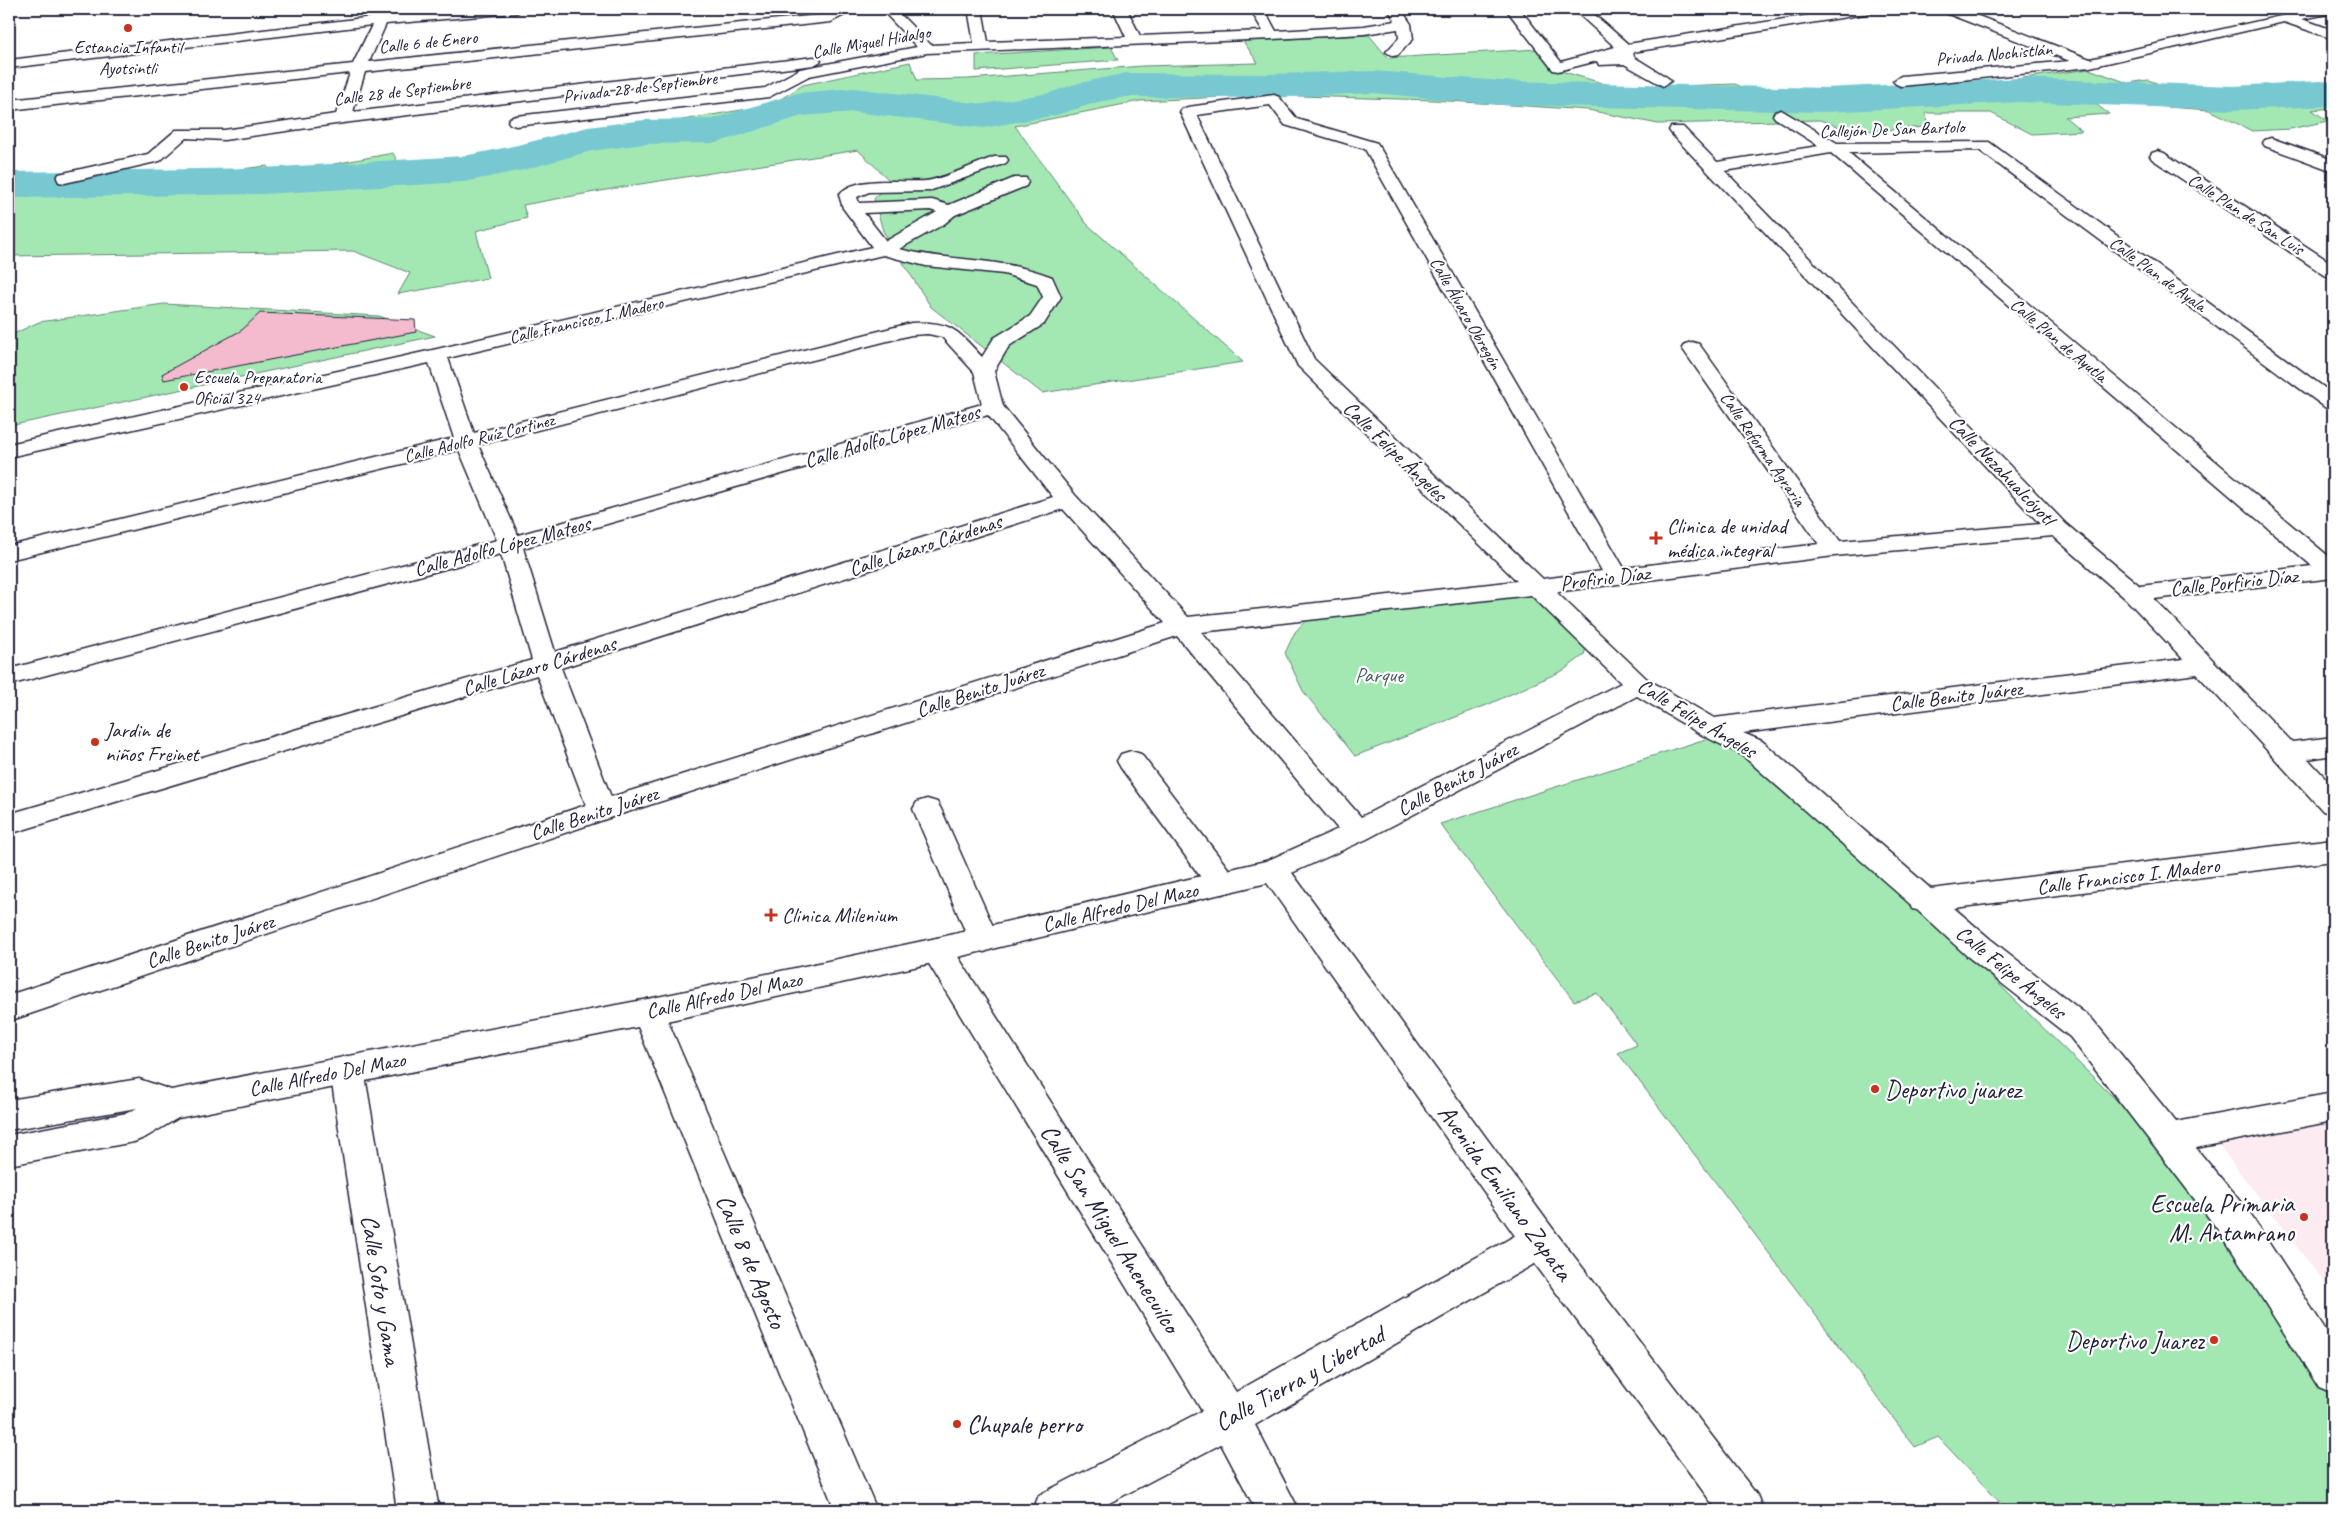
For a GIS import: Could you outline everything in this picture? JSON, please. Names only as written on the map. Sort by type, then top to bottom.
[{"type":"street","points":[[9,64],[381,20],[516,9]]},
{"type":"street","name":"Calle 6 de Enero","points":[[9,105],[740,29],[831,18],[850,9]]},
{"type":"street","points":[[888,9],[927,48]]},
{"type":"street","points":[[975,9],[982,48]]},
{"type":"street","points":[[1120,9],[1134,39]]},
{"type":"street","points":[[1257,9],[1272,35]]},
{"type":"street","points":[[1393,52],[1406,39],[1404,24],[1395,9]]},
{"type":"street","points":[[1512,9],[1558,67],[1871,9]]},
{"type":"street","points":[[1580,9],[1626,54],[1663,81]]},
{"type":"street","points":[[1948,9],[2090,63]]},
{"type":"street","points":[[2261,9],[2333,35]]},
{"type":"street","name":"Privada Nochistlán","points":[[1901,81],[2090,63],[2284,18],[2333,9]]},
{"type":"street","points":[[343,118],[358,68],[381,20]]},
{"type":"street","name":"Calle Miguel Hidalgo","points":[[769,92],[805,72],[927,48],[982,48],[1134,39],[1272,35],[1364,30],[1404,24]]},
{"type":"street","points":[[740,29],[754,68]]},
{"type":"street","name":"Calle 28 de Septiembre","points":[[65,178],[154,158],[182,132],[224,136],[343,118],[927,48]]},
{"type":"street","name":"Privada 28 de Septiembre","points":[[516,121],[769,92]]},
{"type":"street","name":"Calle Felipe Ángeles","points":[[1274,100],[1188,112],[1305,362],[1638,685],[1710,728],[1752,748],[1978,948],[2081,1028],[2235,1223],[2333,1375]]},
{"type":"street","name":"Calle Álvaro Obregón","points":[[1274,100],[1291,122],[1372,146],[1617,577]]},
{"type":"street","name":"Calle Plan de Ayutla","points":[[1781,115],[1834,148],[2332,571]]},
{"type":"street","name":"Calle Nezahualcóyotl","points":[[1677,130],[2058,529],[2135,594],[2333,804]]},
{"type":"street","points":[[2270,143],[2333,166]]},
{"type":"street","name":"Callejón De San Bartolo","points":[[1713,168],[1834,148],[1983,145]]},
{"type":"street","name":"Calle Plan de Ayala","points":[[1983,145],[2333,404]]},
{"type":"street","name":"Calle Plan de San Luis","points":[[2158,156],[2333,272]]},
{"type":"street","points":[[1000,160],[928,186],[866,187],[848,195],[852,208],[882,250],[949,211],[1020,182]]},
{"type":"street","points":[[852,208],[932,205],[949,211]]},
{"type":"street","name":"Calle Francisco I. Madero","points":[[9,450],[437,355],[882,250],[930,260],[1009,268],[1029,273],[1046,281],[1052,297],[1037,320],[1001,342],[984,371]]},
{"type":"street","name":"Calle Adolfo Ruíz Cortinez","points":[[9,553],[466,442],[911,330],[928,328],[949,333],[984,371]]},
{"type":"street","name":"Calle Reforma Agraria","points":[[1692,348],[1834,549]]},
{"type":"street","points":[[437,355],[466,442],[510,544],[546,664],[602,810]]},
{"type":"street","points":[[984,371],[993,407],[1067,500],[1182,626],[1357,832]]},
{"type":"street","name":"Calle Adolfo López Mateos","points":[[9,677],[510,544],[993,407]]},
{"type":"street","name":"Calle Lázaro Cárdenas","points":[[9,824],[546,664],[1067,500]]},
{"type":"street","name":"Profirio Díaz","points":[[1182,626],[1535,587],[1834,549],[2058,529]]},
{"type":"street","name":"Calle Porfirio Díaz","points":[[2135,594],[2332,571]]},
{"type":"street","name":"Calle Benito Juárez","points":[[9,1008],[602,810],[1182,626]]},
{"type":"street","name":"Calle Benito Juárez","points":[[1710,728],[2202,665]]},
{"type":"street","name":"Calle Benito Juárez","points":[[1274,870],[1357,832],[1638,685]]},
{"type":"street","points":[[2286,752],[2333,746]]},
{"type":"street","points":[[1131,761],[1222,883]]},
{"type":"street","points":[[927,809],[984,940]]},
{"type":"street","name":"Calle Francisco I. Madero","points":[[1923,901],[2333,850]]},
{"type":"street","name":"Calle Alfredo Del Mazo","points":[[9,1150],[134,1126],[171,1105],[648,1012],[984,940],[1274,870]]},
{"type":"street","name":"Avenida Emiliano Zapata","points":[[1274,870],[1540,1241],[1742,1510]]},
{"type":"street","name":"Calle San Miguel Anenecuilco","points":[[937,950],[1229,1418],[1278,1510]]},
{"type":"street","name":"Calle 8 de Agosto","points":[[648,1012],[856,1510]]},
{"type":"street","name":"Calle Soto y Gama","points":[[347,1070],[418,1510]]},
{"type":"street","points":[[9,1115],[139,1093],[171,1105]]},
{"type":"street","points":[[2169,1138],[2333,1106]]},
{"type":"street","name":"Calle Tierra y Libertad","points":[[1054,1510],[1229,1418],[1540,1241]]},
{"type":"shaded area","points":[[375,9],[475,9],[380,18]]},
{"type":"shaded area","name":"Escuela Primaria M. Antamrano","points":[[2333,1114],[2333,1294],[2215,1140]]},
{"type":"green space","points":[[1369,35],[1388,58],[1538,49],[1554,69],[1619,88],[1735,84],[1756,93],[1848,93],[1957,87],[2089,69],[2128,83],[2148,80],[2179,91],[2219,94],[2279,87],[2333,90],[2333,108],[2312,110],[2328,121],[2290,129],[2252,131],[2210,110],[2093,102],[2109,114],[2065,117],[2082,131],[2032,134],[1991,113],[1926,113],[1927,127],[1853,132],[1820,120],[1658,124],[1588,110],[1433,100],[1266,95],[1140,101],[1015,126],[1087,224],[1243,362],[1042,393],[931,307],[883,231],[874,199],[889,180],[858,150],[634,185],[523,205],[527,218],[476,231],[488,278],[398,294],[410,273],[353,251],[9,256],[9,193],[115,192],[223,171],[267,166],[272,174],[307,174],[334,164],[393,153],[404,175],[465,165],[587,136],[771,105],[803,85],[910,62],[917,80],[968,79],[1143,66],[1258,63],[1243,41]]},
{"type":"green space","points":[[1111,47],[1118,60],[976,71],[976,55]]},
{"type":"green space","points":[[164,304],[379,316],[435,336],[9,426],[9,336],[39,322]]},
{"type":"green space","name":"Parque","points":[[1525,590],[1545,610],[1567,624],[1587,644],[1584,655],[1564,670],[1487,705],[1355,756],[1303,691],[1285,653],[1295,632],[1309,617]]},
{"type":"green space","name":"Deportivo juarez","points":[[1740,728],[2285,1267],[2254,1282],[2333,1399],[2333,1510],[2007,1510],[1938,1437],[1915,1447],[1618,1053],[1637,1045],[1597,993],[1574,1001],[1440,824]]},
{"type":"building","points":[[260,313],[415,320],[416,332],[164,380],[162,374],[242,330]]},
{"type":"waterway","points":[[9,185],[263,181],[464,169],[523,157],[588,139],[644,132],[716,131],[797,105],[854,100],[983,116],[1057,103],[1089,92],[1126,85],[1268,86],[1373,82],[1502,93],[1826,100],[1973,94],[2021,90],[2233,98],[2320,93],[2333,94]]},
{"type":"place","name":"Estancia Infantil Ayotsintli","points":[[128,28]]},
{"type":"place","name":"Escuela Preparatoria Oficial 324","points":[[184,387]]},
{"type":"place","name":"Clinica de unidad médica integral","points":[[1656,538]]},
{"type":"place","name":"Jardin de niños Freinet","points":[[95,742]]},
{"type":"place","name":"Clinica Milenium","points":[[771,915]]},
{"type":"place","name":"Deportivo juarez","points":[[1875,1089]]},
{"type":"place","name":"Escuela Primaria M. Antamrano","points":[[2304,1217]]},
{"type":"place","name":"Deportivo Juarez","points":[[2214,1340]]},
{"type":"place","name":"Chupale perro","points":[[957,1424]]}]
